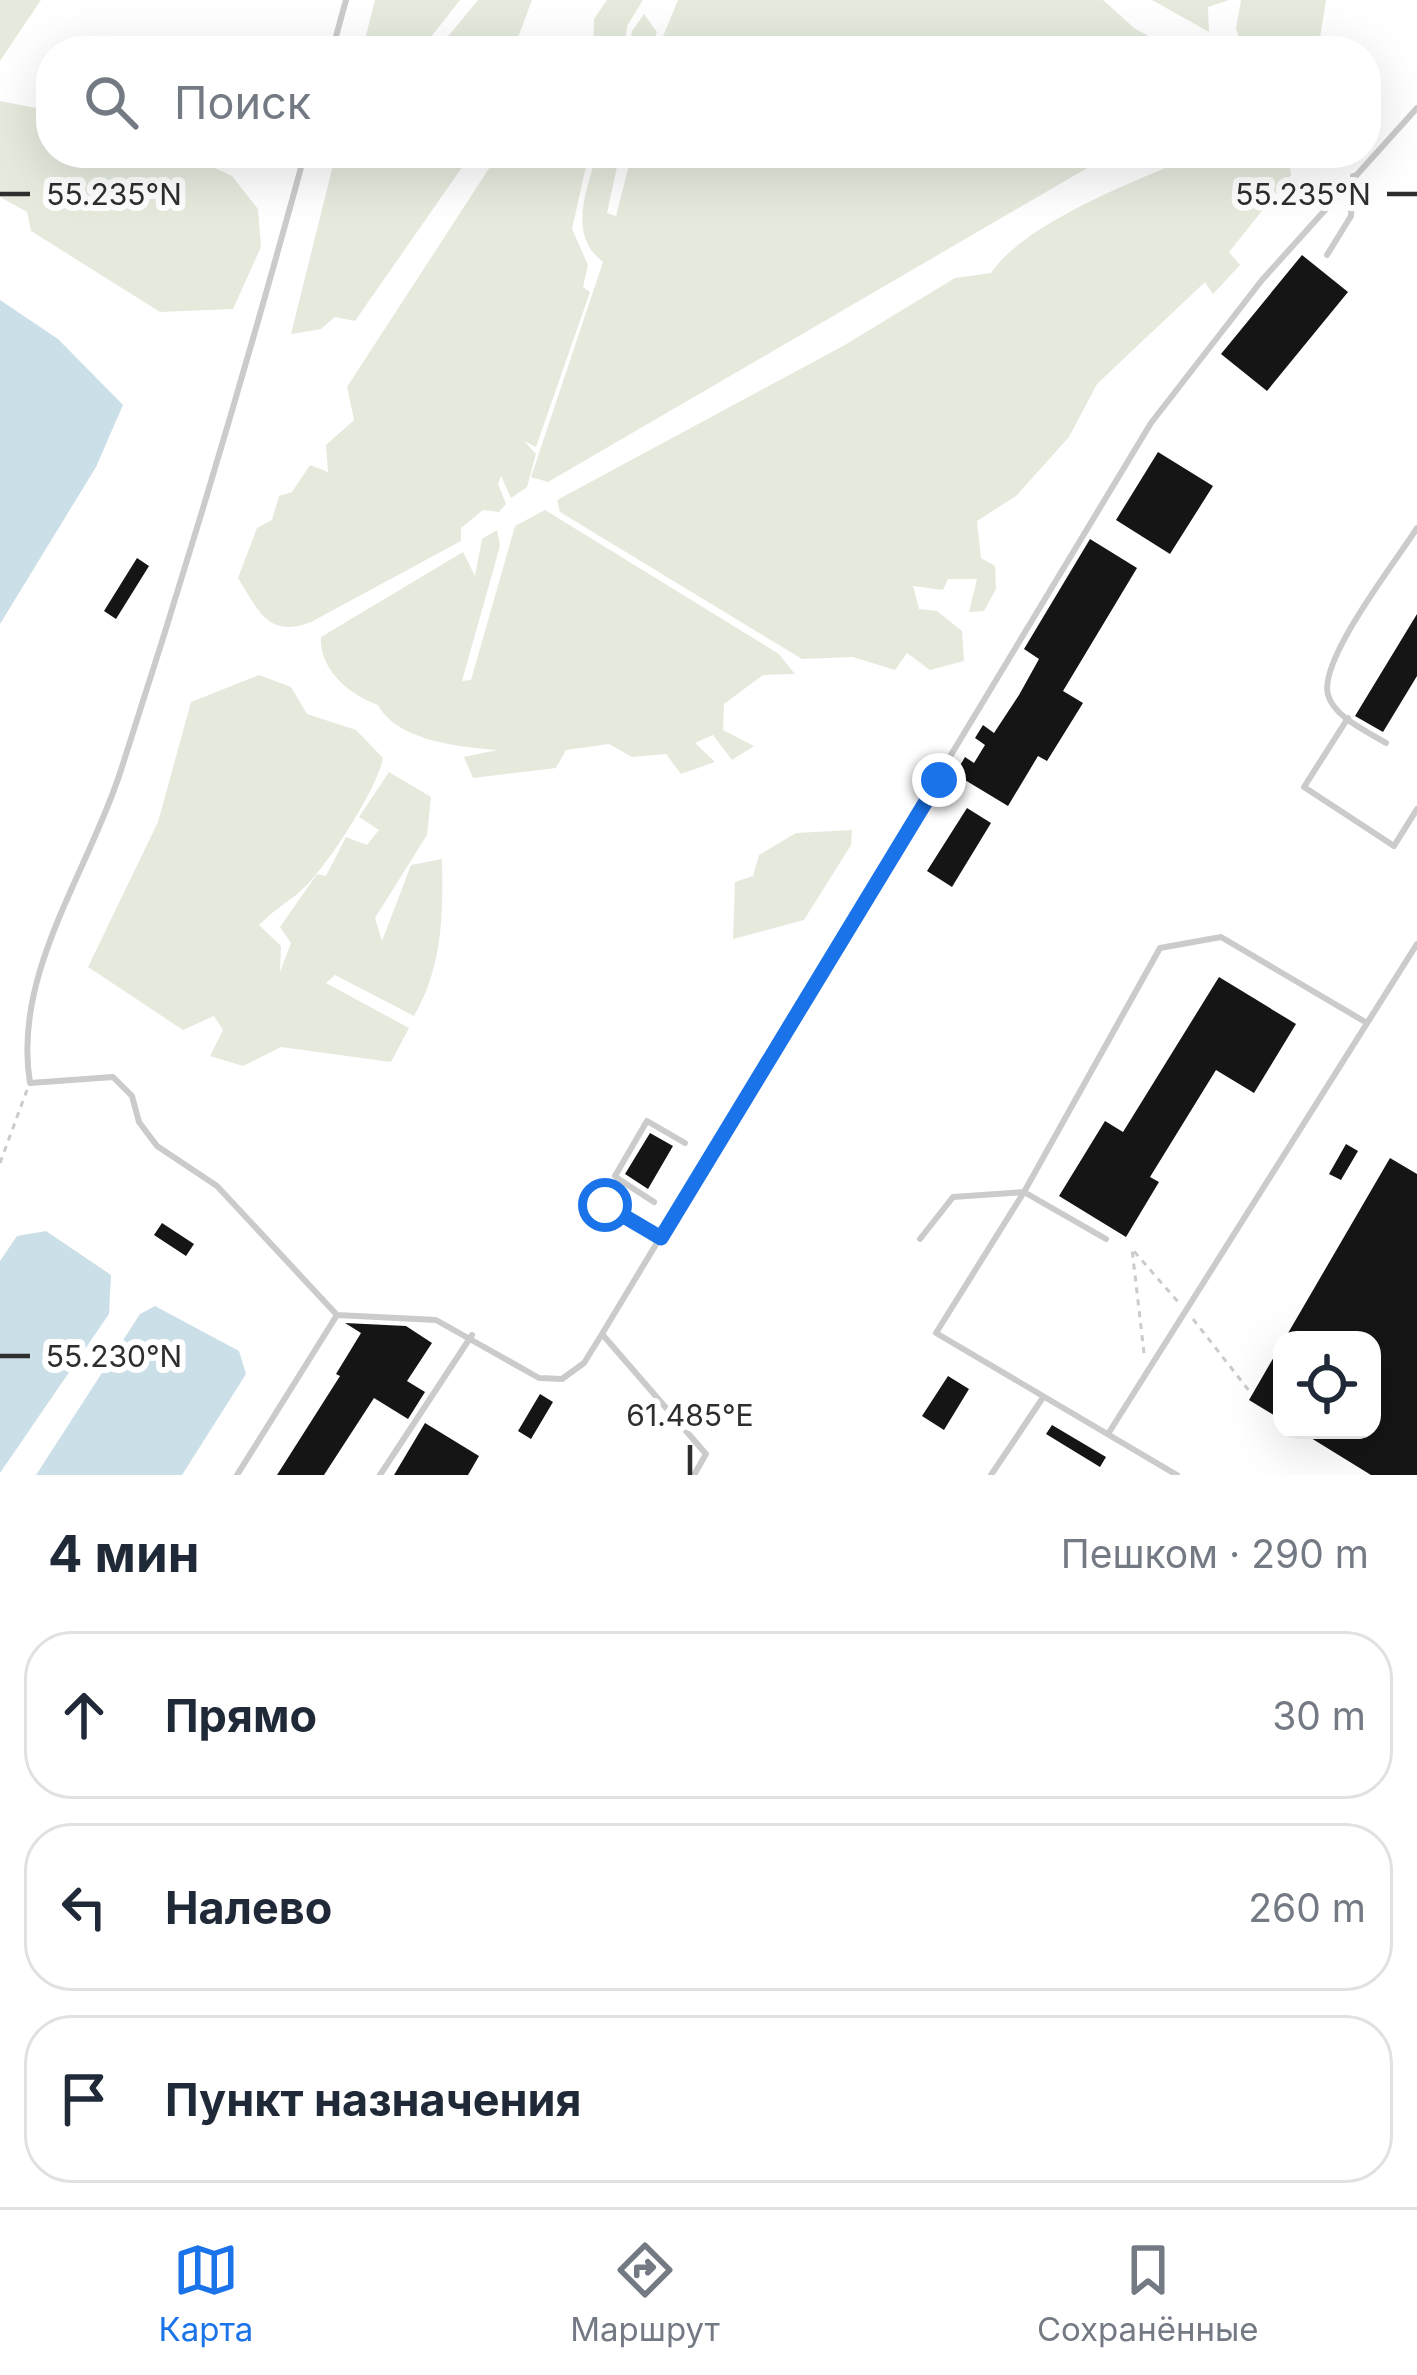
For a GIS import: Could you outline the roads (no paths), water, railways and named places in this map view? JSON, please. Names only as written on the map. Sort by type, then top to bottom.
[{"type":"lane","points":[[336,36],[346,0]]},
{"type":"lane","points":[[1381,146],[1417,108]]},
{"type":"lane","points":[[301,168],[221,462],[102,830],[36,977],[26,1058],[30,1083],[113,1077],[132,1096],[140,1122],[158,1146],[217,1186],[337,1315],[436,1320],[472,1336],[539,1378],[562,1379],[584,1363],[602,1334],[1151,423],[1262,280],[1361,168]]},
{"type":"lane","points":[[1327,255],[1352,217],[1353,176]]},
{"type":"lane","points":[[1387,743],[1348,718],[1328,695],[1332,662],[1417,528]]},
{"type":"lane","points":[[1348,718],[1304,787],[1394,846],[1417,809]]},
{"type":"lane","points":[[1177,1475],[936,1333],[1024,1192],[1160,948],[1221,937],[1367,1023]]},
{"type":"lane","points":[[1108,1434],[1417,944]]},
{"type":"lane","points":[[654,1202],[615,1176],[647,1120],[685,1143]]},
{"type":"lane","points":[[620,1180],[605,1205],[661,1238]]},
{"type":"lane","points":[[920,1239],[953,1197],[1024,1192],[1106,1239]]},
{"type":"lane","points":[[237,1475],[337,1315]]},
{"type":"lane","points":[[602,1334],[706,1454],[694,1475]]},
{"type":"lane","points":[[380,1475],[472,1336]]},
{"type":"lane","points":[[991,1475],[1042,1399]]},
{"type":"water","points":[[0,300],[58,339],[123,405],[96,467],[0,624]]},
{"type":"water","points":[[46,1231],[111,1275],[109,1314],[0,1473],[0,1261],[17,1236]]},
{"type":"water","points":[[155,1306],[239,1351],[246,1374],[182,1475],[36,1475],[140,1314]]}]
